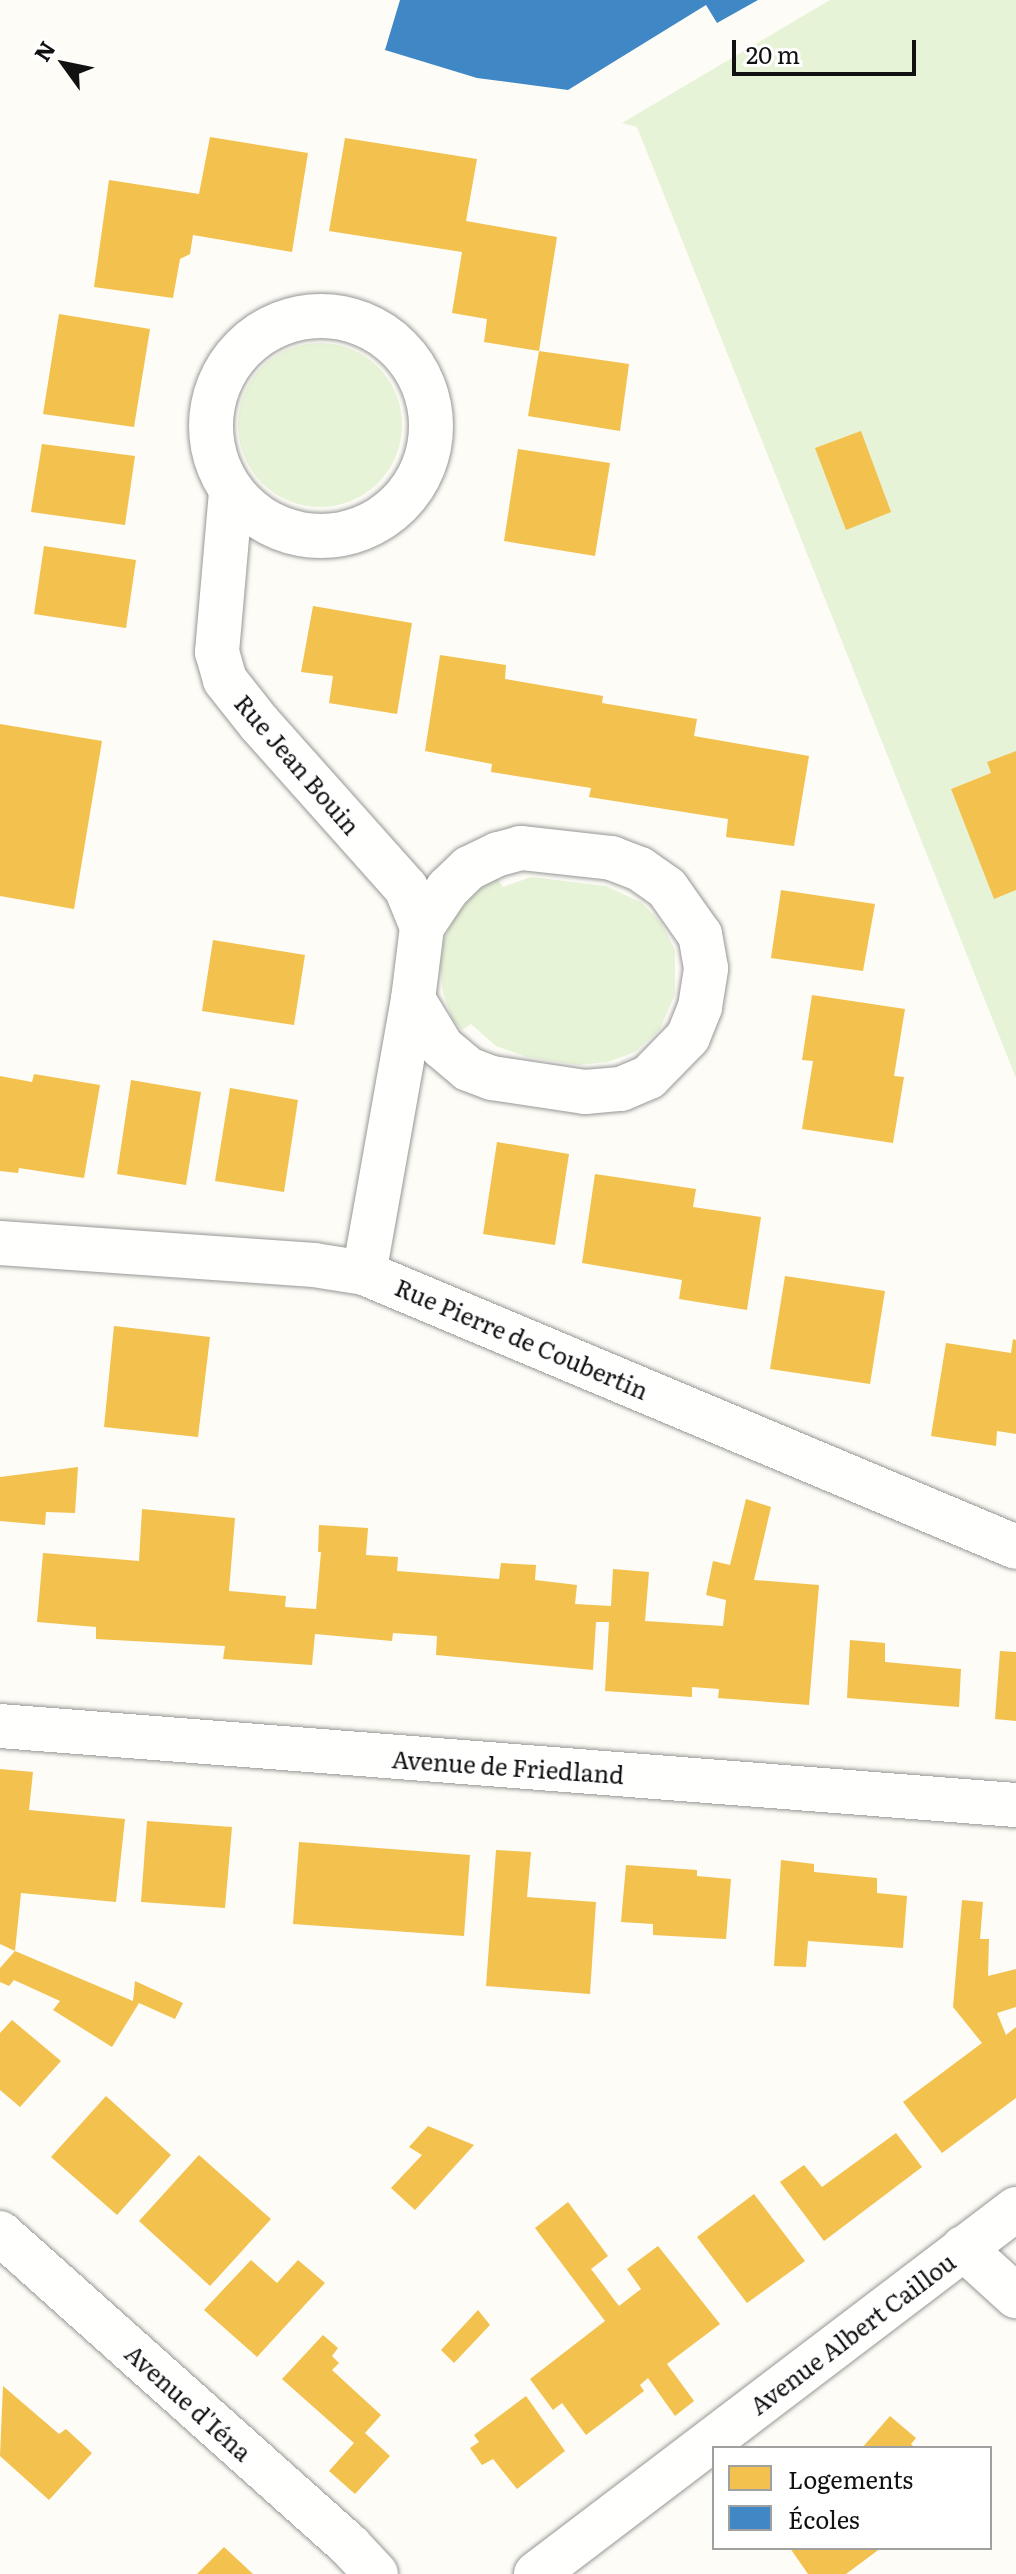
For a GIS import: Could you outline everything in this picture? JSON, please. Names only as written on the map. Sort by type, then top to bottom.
[{"type":"street","points":[[303,316],[341,317],[376,329],[405,353],[423,384],[431,418],[428,454],[414,487],[389,513],[358,531],[323,537],[287,533],[256,517],[231,492],[214,458],[209,420],[217,384],[238,352],[268,328],[303,316]]},
{"type":"street","name":"Rue Jean Bouin","points":[[231,492],[217,652],[225,680],[259,723],[406,888],[422,927]]},
{"type":"street","name":"Rue Jean Bouin","points":[[364,1273],[413,999],[422,927],[448,888],[469,868],[498,854],[521,848],[612,858],[640,869],[667,888],[700,935],[706,968],[700,1007],[688,1037],[649,1077],[621,1089],[585,1092],[492,1078],[468,1069],[442,1047],[413,999]]},
{"type":"street","name":"Rue Pierre de Coubertin","points":[[0,1243],[314,1265],[364,1273],[1016,1547]]},
{"type":"street","name":"Avenue de Friedland","points":[[0,1726],[1016,1805]]},
{"type":"street","name":"Avenue Albert Caillou","points":[[536,2574],[1016,2209]]},
{"type":"street","name":"Avenue d'Iéna","points":[[0,2233],[350,2546],[376,2574]]},
{"type":"street","points":[[963,2248],[1016,2296]]},
{"type":"green space","points":[[830,0],[1016,0],[1016,751],[987,762],[991,773],[951,789],[994,898],[1016,890],[1016,1078],[637,127],[622,123]]},
{"type":"green space","points":[[320,343],[351,350],[378,367],[395,394],[402,425],[395,456],[378,483],[351,500],[320,507],[289,500],[262,483],[245,456],[238,425],[245,394],[262,367],[289,350]]},
{"type":"green space","points":[[531,877],[606,886],[642,903],[661,923],[675,950],[675,994],[660,1029],[635,1052],[608,1062],[579,1065],[527,1057],[496,1046],[471,1024],[462,1030],[452,1018],[443,993],[440,967],[444,940],[454,918],[476,892],[497,878],[503,887]]},
{"type":"building: Logements","points":[[210,137],[308,153],[292,252],[193,235],[190,254],[180,259],[173,298],[94,287],[109,180],[199,194]]},
{"type":"building: Logements","points":[[345,138],[477,159],[466,221],[557,237],[539,351],[484,342],[487,319],[452,313],[462,252],[329,231]]},
{"type":"building: Logements","points":[[59,314],[150,329],[134,427],[43,414]]},
{"type":"building: Logements","points":[[539,351],[629,364],[620,431],[528,416]]},
{"type":"building: Logements","points":[[861,431],[891,512],[846,530],[815,448]]},
{"type":"building: Logements","points":[[42,444],[135,456],[125,525],[31,512]]},
{"type":"building: Logements","points":[[518,449],[610,463],[595,556],[504,541]]},
{"type":"building: Logements","points":[[44,546],[136,560],[126,628],[34,614]]},
{"type":"building: Logements","points":[[313,606],[412,623],[397,714],[329,703],[333,676],[301,672]]},
{"type":"building: Logements","points":[[440,655],[506,665],[505,679],[603,696],[602,703],[697,719],[694,736],[809,756],[794,846],[726,837],[728,819],[589,797],[591,788],[491,772],[492,764],[425,751]]},
{"type":"building: Logements","points":[[0,724],[102,741],[74,909],[0,896]]},
{"type":"building: Logements","points":[[1016,751],[1016,890],[994,899],[951,789],[991,773],[987,762]]},
{"type":"building: Logements","points":[[781,890],[875,904],[863,971],[771,958]]},
{"type":"building: Logements","points":[[213,940],[305,955],[294,1025],[202,1011]]},
{"type":"building: Logements","points":[[812,995],[905,1009],[894,1076],[904,1077],[893,1143],[802,1129],[813,1061],[802,1060]]},
{"type":"building: Logements","points":[[34,1074],[100,1085],[84,1178],[19,1168],[18,1173],[0,1171],[0,1076],[32,1082]]},
{"type":"building: Logements","points":[[131,1080],[201,1092],[186,1185],[117,1174]]},
{"type":"building: Logements","points":[[230,1088],[298,1100],[284,1192],[215,1181]]},
{"type":"building: Logements","points":[[497,1142],[569,1154],[555,1245],[483,1234]]},
{"type":"building: Logements","points":[[595,1174],[696,1189],[693,1207],[761,1217],[747,1310],[679,1299],[682,1280],[582,1263]]},
{"type":"building: Logements","points":[[785,1276],[885,1291],[870,1384],[770,1369]]},
{"type":"building: Logements","points":[[114,1326],[210,1337],[198,1437],[104,1427]]},
{"type":"building: Logements","points":[[1013,1339],[1016,1340],[1016,1434],[997,1431],[996,1446],[931,1436],[946,1343],[1011,1353]]},
{"type":"building: Logements","points":[[78,1467],[75,1513],[46,1512],[45,1525],[0,1521],[0,1477]]},
{"type":"building: Logements","points":[[746,1499],[771,1507],[754,1580],[819,1585],[809,1705],[718,1698],[719,1689],[692,1687],[692,1697],[605,1691],[609,1622],[596,1622],[593,1670],[436,1655],[437,1636],[393,1633],[392,1641],[315,1634],[312,1665],[223,1659],[225,1646],[96,1639],[96,1627],[37,1622],[43,1553],[139,1561],[142,1509],[235,1518],[229,1591],[286,1596],[285,1607],[316,1609],[321,1552],[318,1552],[319,1525],[368,1528],[366,1555],[398,1557],[397,1571],[499,1579],[501,1563],[536,1565],[535,1580],[577,1585],[575,1604],[611,1606],[613,1569],[649,1572],[645,1621],[723,1626],[726,1600],[706,1595],[713,1561],[730,1565]]},
{"type":"building: Logements","points":[[850,1640],[885,1643],[885,1662],[961,1669],[959,1707],[847,1698]]},
{"type":"building: Logements","points":[[1000,1651],[1016,1652],[1016,1721],[995,1719]]},
{"type":"building: Logements","points":[[0,1769],[33,1772],[29,1810],[125,1819],[116,1902],[21,1893],[15,1951],[0,1944]]},
{"type":"building: Logements","points":[[147,1821],[232,1827],[225,1908],[141,1902]]},
{"type":"building: Logements","points":[[299,1842],[470,1855],[464,1936],[293,1924]]},
{"type":"building: Logements","points":[[496,1850],[531,1852],[527,1897],[596,1902],[590,1994],[486,1986]]},
{"type":"building: Logements","points":[[781,1860],[814,1864],[814,1872],[877,1878],[877,1893],[907,1896],[903,1948],[808,1941],[806,1967],[774,1966]]},
{"type":"building: Logements","points":[[626,1865],[697,1870],[697,1876],[731,1879],[726,1939],[653,1935],[653,1924],[621,1922]]},
{"type":"building: Logements","points":[[962,1900],[983,1902],[980,1939],[989,1939],[988,1976],[1016,1969],[1016,2007],[997,2013],[1006,2035],[1016,2027],[1016,2098],[942,2153],[903,2102],[982,2043],[953,2007]]},
{"type":"building: Logements","points":[[15,1951],[133,2001],[135,1981],[183,2003],[175,2019],[139,2003],[112,2047],[53,2010],[60,2001],[14,1980],[9,1986],[0,1982],[0,1968]]},
{"type":"building: Logements","points":[[12,2020],[61,2061],[20,2107],[0,2090],[0,2033]]},
{"type":"building: Logements","points":[[106,2096],[171,2155],[117,2215],[51,2157]]},
{"type":"building: Logements","points":[[428,2126],[474,2145],[415,2210],[391,2188],[422,2155],[409,2147]]},
{"type":"building: Logements","points":[[896,2133],[922,2167],[824,2241],[780,2182],[804,2165],[822,2187]]},
{"type":"building: Logements","points":[[199,2155],[271,2219],[210,2286],[139,2221]]},
{"type":"building: Logements","points":[[754,2194],[805,2261],[747,2303],[697,2237]]},
{"type":"building: Logements","points":[[568,2202],[608,2256],[591,2269],[619,2306],[641,2289],[627,2269],[658,2246],[720,2324],[667,2364],[694,2401],[675,2416],[648,2378],[640,2385],[644,2391],[586,2435],[562,2403],[553,2410],[530,2379],[605,2321],[535,2228]]},
{"type":"building: Logements","points":[[251,2260],[277,2283],[298,2260],[325,2283],[257,2357],[204,2310]]},
{"type":"building: Logements","points":[[478,2310],[490,2325],[454,2363],[441,2350]]},
{"type":"building: Logements","points":[[323,2335],[338,2348],[332,2356],[339,2363],[332,2370],[381,2415],[365,2433],[390,2456],[355,2494],[329,2471],[354,2443],[282,2379]]},
{"type":"building: Logements","points":[[3,2386],[59,2434],[66,2429],[92,2453],[49,2500],[0,2456]]},
{"type":"building: Logements","points":[[526,2396],[565,2451],[517,2489],[493,2459],[482,2465],[470,2448],[479,2442],[474,2435]]},
{"type":"building: Logements","points":[[890,2416],[916,2438],[911,2444],[913,2446],[864,2446]]},
{"type":"building: Logements","points":[[224,2547],[253,2574],[197,2574]]},
{"type":"building: Logements","points":[[791,2550],[878,2550],[846,2574],[808,2574]]},
{"type":"building: Écoles","points":[[400,0],[758,0],[717,23],[706,5],[568,90],[477,78],[385,50]]}]
